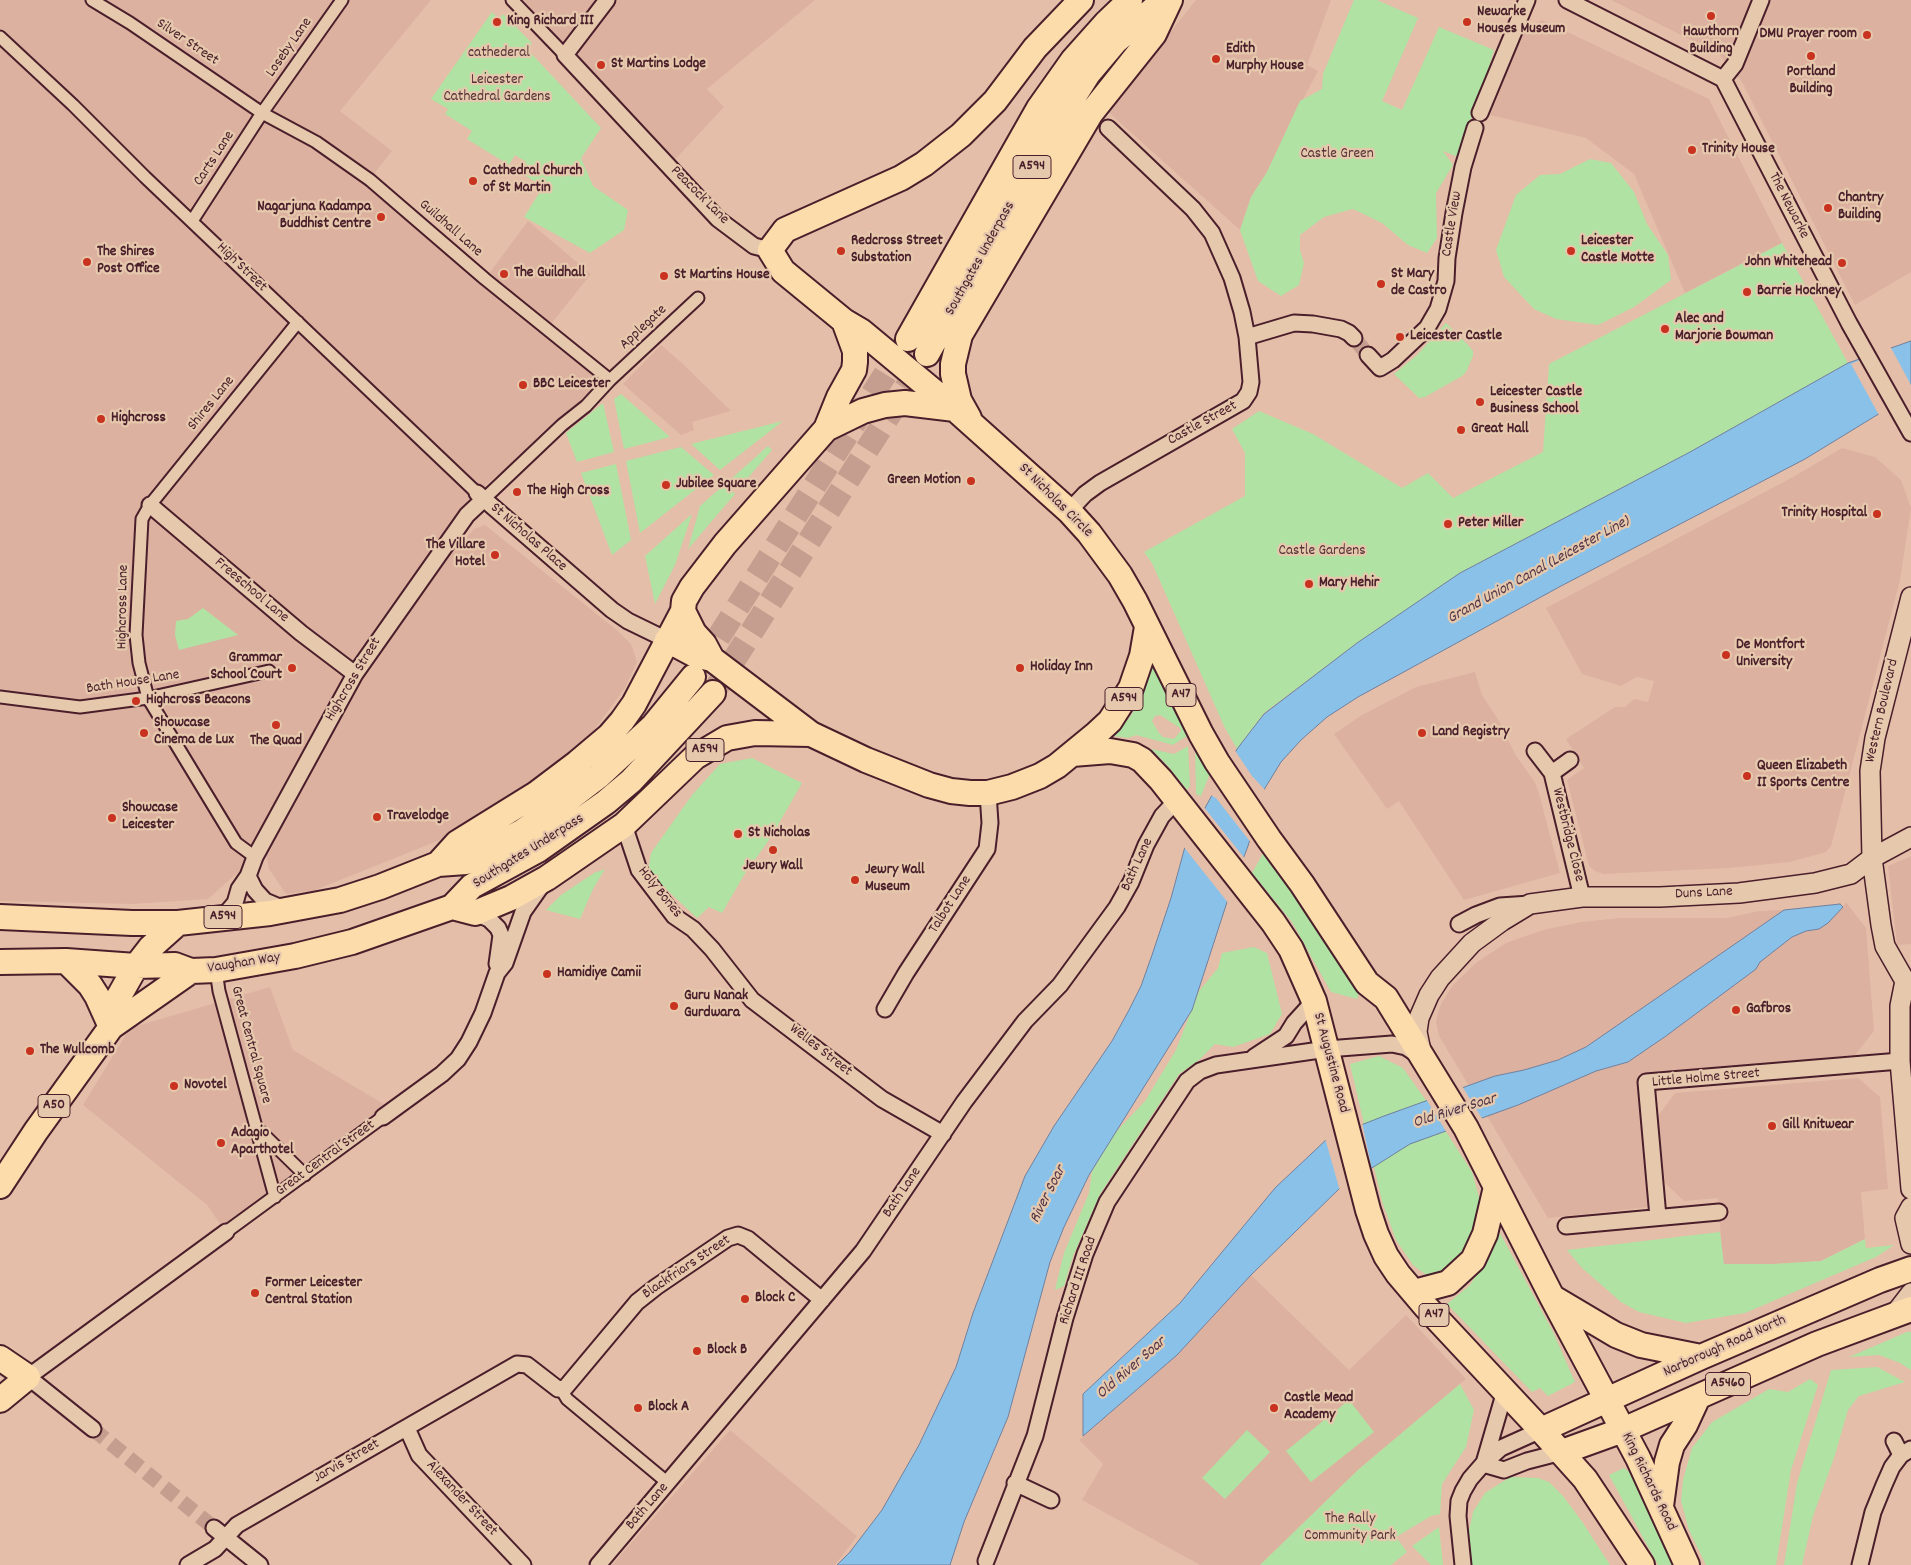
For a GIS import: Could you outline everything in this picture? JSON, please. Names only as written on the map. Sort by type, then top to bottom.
[{"type":"main road","points":[[770,250],[785,230],[901,178],[924,164],[961,134],[995,101],[1035,48],[1081,0]]},
{"type":"main road","name":"Southgates Underpass","points":[[908,339],[1039,108],[1073,60],[1106,23],[1130,0]]},
{"type":"main road","name":"Southgates Underpass","points":[[927,354],[1059,120],[1088,74],[1115,42],[1164,0]]},
{"type":"main road","name":"A594","points":[[963,415],[953,374],[953,364],[960,335],[1091,113],[1154,34],[1170,0]]},
{"type":"main road","name":"A594","points":[[770,250],[783,271],[844,321],[861,331],[963,415]]},
{"type":"main road","points":[[667,640],[683,610],[684,602],[692,587],[724,544],[826,429],[839,396],[854,370],[855,351],[844,321]]},
{"type":"main road","points":[[826,429],[857,413],[885,405],[905,403],[963,415]]},
{"type":"main road","name":"St Nicholas Circle","points":[[963,415],[1069,511],[1089,533],[1120,575],[1147,627]]},
{"type":"main road","name":"A594","points":[[683,610],[694,633],[704,644],[712,659]]},
{"type":"main road","name":"A594","points":[[0,917],[132,923],[178,923],[288,911],[340,900],[380,887],[438,864],[457,843],[536,794],[609,736],[634,704],[667,640],[695,655],[712,659],[811,734],[851,754],[929,785],[951,791],[988,793],[1012,787],[1040,776],[1072,754],[1110,721],[1131,688],[1138,673],[1147,627]]},
{"type":"main road","name":"A47","points":[[1147,627],[1217,762],[1268,839],[1302,884],[1367,983],[1386,998],[1466,1128],[1606,1400]]},
{"type":"main road","name":"Southgates Underpass","points":[[438,864],[466,862],[523,831],[561,805],[599,776],[637,743],[669,709],[693,677]]},
{"type":"main road","name":"Southgates Underpass","points":[[452,907],[472,886],[538,850],[573,827],[625,786],[680,730],[713,692]]},
{"type":"main road","name":"A594","points":[[475,913],[511,898],[547,878],[624,824],[695,757],[727,738],[755,733],[811,734]]},
{"type":"main road","name":"St Augustine Road","points":[[1072,754],[1110,751],[1132,755],[1152,769],[1245,886],[1291,949],[1314,1001],[1360,1180],[1376,1234],[1386,1256],[1398,1274],[1414,1292],[1541,1430]]},
{"type":"main road","points":[[452,907],[475,913]]},
{"type":"main road","name":"Vaughan Way","points":[[0,962],[66,961],[136,966],[176,965],[191,972],[216,970],[294,956],[352,942],[452,907]]},
{"type":"main road","name":"A50","points":[[111,1027],[118,998],[136,966],[150,948],[178,923]]},
{"type":"main road","points":[[66,961],[90,985],[111,1027]]},
{"type":"main road","name":"A50","points":[[0,1186],[36,1131],[111,1027],[191,972]]},
{"type":"main road","points":[[1414,1292],[1448,1283],[1473,1260],[1485,1234],[1496,1187]]},
{"type":"main road","name":"Narborough Road North","points":[[1541,1430],[1700,1357],[1880,1280],[1911,1269]]},
{"type":"main road","points":[[1552,1297],[1616,1335],[1640,1345],[1700,1357]]},
{"type":"main road","name":"A5460","points":[[1562,1452],[1623,1430],[1817,1344],[1902,1312]]},
{"type":"main road","points":[[0,1358],[28,1377],[0,1400]]},
{"type":"main road","name":"A5460","points":[[1661,1506],[1667,1462],[1672,1445],[1698,1397]]},
{"type":"main road","name":"King Richards Road","points":[[1606,1400],[1661,1506],[1687,1565]]},
{"type":"main road","name":"A47","points":[[1541,1430],[1585,1479],[1642,1565]]},
{"type":"street","name":"Silver Street","points":[[92,0],[130,23],[262,113]]},
{"type":"street","name":"Loseby Lane","points":[[262,113],[342,0]]},
{"type":"street","points":[[512,0],[565,55],[607,0]]},
{"type":"street","points":[[1480,113],[1527,0]]},
{"type":"street","points":[[1567,0],[1723,79],[1735,64],[1762,0]]},
{"type":"street","name":"High Street","points":[[0,37],[480,496]]},
{"type":"street","name":"Peacock Lane","points":[[565,55],[718,219],[754,246],[770,250]]},
{"type":"street","name":"The Newarke","points":[[1723,79],[1864,352],[1908,428]]},
{"type":"street","name":"Carts Lane","points":[[192,221],[262,113]]},
{"type":"street","name":"Guildhall Lane","points":[[262,113],[316,142],[370,180],[485,279],[610,380]]},
{"type":"street","name":"Castle Street","points":[[1069,511],[1085,494],[1100,483],[1243,401],[1249,392],[1251,382],[1247,337],[1232,278],[1212,233],[1193,209],[1108,128]]},
{"type":"street","name":"Castle View","points":[[1368,355],[1380,368],[1393,360],[1426,328],[1438,309],[1446,282],[1447,258],[1463,167],[1474,128]]},
{"type":"street","name":"Applegate","points":[[610,380],[698,298]]},
{"type":"street","name":"Shires Lane","points":[[150,505],[298,322]]},
{"type":"street","points":[[1247,337],[1294,323],[1341,329],[1354,338]]},
{"type":"street","name":"St Nicholas Place","points":[[610,380],[586,406],[480,496],[612,610],[628,621],[667,640]]},
{"type":"street","name":"Highcross Street","points":[[223,918],[235,903],[239,889],[248,876],[255,857],[355,674],[480,496]]},
{"type":"street","name":"Freeschool Lane","points":[[150,505],[301,633],[355,674]]},
{"type":"street","name":"Highcross Lane","points":[[150,505],[142,519],[136,636],[148,698],[236,843],[255,857]]},
{"type":"street","name":"Western Boulevard","points":[[1911,597],[1876,738],[1870,771],[1872,858],[1885,946],[1905,981],[1900,1006],[1900,1061],[1911,1190]]},
{"type":"street","name":"Bath House Lane","points":[[0,697],[80,707],[148,698],[270,671]]},
{"type":"street","name":"Westbridge Close","points":[[1535,751],[1552,773],[1582,897]]},
{"type":"street","name":"Westbridge Close","points":[[1552,773],[1570,760]]},
{"type":"street","name":"Talbot Lane","points":[[885,1009],[906,973],[987,848],[990,823],[988,793]]},
{"type":"street","name":"Bath Lane","points":[[598,1565],[863,1251],[964,1102],[1025,1021],[1060,985],[1116,907],[1131,882],[1146,845],[1162,816],[1177,800]]},
{"type":"street","name":"Holy Bones","points":[[624,824],[639,870],[674,916],[693,929],[712,949]]},
{"type":"street","name":"Duns Lane","points":[[1459,924],[1500,906],[1582,897],[1739,892],[1815,883],[1851,874],[1872,858],[1911,837]]},
{"type":"street","points":[[248,876],[255,890],[264,901],[288,911]]},
{"type":"street","name":"Great Central Street","points":[[28,1377],[442,1074],[458,1059],[469,1042],[483,1013],[497,973],[505,963],[522,912],[547,878]]},
{"type":"street","name":"Duns Lane","points":[[1424,1061],[1417,1032],[1419,1018],[1429,995],[1440,978],[1472,943],[1502,921],[1530,904]]},
{"type":"street","points":[[475,913],[489,919],[498,928],[501,935],[497,973]]},
{"type":"street","name":"Welles Street","points":[[712,949],[752,1000],[882,1099],[943,1134]]},
{"type":"street","name":"Great Central Square","points":[[216,970],[219,991],[275,1197]]},
{"type":"street","name":"Richard III Road","points":[[1248,1060],[1286,1036],[1294,1023],[1314,1001]]},
{"type":"street","name":"Richard III Road","points":[[986,1561],[1035,1436],[1065,1318],[1085,1254],[1107,1202],[1176,1096],[1193,1075],[1208,1067],[1248,1060],[1327,1049],[1392,1044],[1406,1047],[1424,1061]]},
{"type":"street","name":"Little Holme Street","points":[[1658,1217],[1646,1082],[1900,1061]]},
{"type":"street","name":"Great Central Square","points":[[257,1128],[305,1175]]},
{"type":"street","points":[[1911,1207],[1905,1218],[1911,1244]]},
{"type":"street","points":[[1566,1226],[1719,1212]]},
{"type":"street","name":"Blackfriars Street","points":[[565,1388],[637,1302],[728,1238],[738,1235],[748,1238],[822,1300]]},
{"type":"street","points":[[1902,1312],[1911,1293]]},
{"type":"street","name":"Jarvis Street","points":[[188,1565],[210,1553],[220,1533],[513,1366],[527,1365],[554,1387],[565,1388]]},
{"type":"street","points":[[28,1377],[93,1429]]},
{"type":"street","points":[[565,1388],[567,1399],[668,1484]]},
{"type":"street","points":[[1483,1464],[1499,1414],[1504,1391]]},
{"type":"street","name":"Alexander Street","points":[[407,1428],[419,1454],[523,1565]]},
{"type":"street","points":[[1463,1565],[1458,1516],[1459,1501],[1470,1479],[1501,1448],[1541,1430]]},
{"type":"street","points":[[1860,1565],[1873,1512],[1884,1484],[1892,1467],[1906,1452],[1894,1441]]},
{"type":"street","points":[[1483,1464],[1504,1470],[1526,1461],[1562,1452]]},
{"type":"street","points":[[1015,1483],[1051,1500]]},
{"type":"street","points":[[220,1533],[260,1565]]},
{"type":"shaded area","points":[[0,0],[431,0],[340,111],[392,151],[369,180],[485,279],[528,221],[591,274],[547,329],[610,380],[486,485],[483,500],[417,585],[255,857],[208,899],[132,904],[0,901]]},
{"type":"shaded area","points":[[513,0],[815,0],[707,89],[724,107],[669,166]]},
{"type":"shaded area","points":[[1196,0],[1331,0],[1307,65],[1318,71],[1267,172],[1251,197],[1240,230],[1107,111]]},
{"type":"shaded area","points":[[1611,0],[1911,0],[1911,272],[1855,305],[1742,82],[1719,54]]},
{"type":"shaded area","points":[[1542,20],[1709,99],[1782,243],[1685,293],[1634,174],[1586,138],[1490,115],[1525,29]]},
{"type":"shaded area","points":[[661,345],[731,411],[692,422],[694,430],[681,435],[623,384]]},
{"type":"shaded area","name":"De Montfort University","points":[[1842,448],[1875,457],[1901,480],[1911,508],[1900,580],[1831,846],[1826,852],[1790,862],[1729,868],[1603,874],[1595,871],[1589,866],[1567,780],[1584,768],[1566,739],[1615,707],[1625,707],[1634,699],[1648,702],[1654,681],[1637,677],[1621,686],[1582,674],[1546,608],[1793,477]]},
{"type":"shaded area","points":[[485,525],[618,631],[631,644],[637,662],[625,688],[589,737],[506,802],[445,838],[315,890],[286,894],[269,869],[265,850],[359,675],[422,585],[474,529]]},
{"type":"shaded area","points":[[1475,672],[1482,695],[1499,721],[1515,754],[1538,790],[1560,873],[1464,900],[1399,801],[1387,809],[1334,734],[1362,715],[1416,687]]},
{"type":"shaded area","points":[[1911,856],[1911,944],[1897,945],[1888,866]]},
{"type":"shaded area","points":[[1846,902],[1866,928],[1874,1031],[1855,1055],[1638,1078],[1649,1207],[1548,1218],[1487,1116],[1518,1105],[1596,1071],[1628,1062],[1756,969],[1760,962],[1792,937],[1806,931],[1819,929]]},
{"type":"shaded area","points":[[1784,910],[1586,1047],[1558,1060],[1495,1076],[1469,1086],[1439,1036],[1436,1022],[1438,1013],[1441,1004],[1453,985],[1477,962],[1506,943],[1543,930],[1581,922],[1620,918],[1727,918],[1759,911]]},
{"type":"shaded area","points":[[270,987],[293,1050],[387,1106],[223,1228],[207,1205],[83,1105],[130,1028]]},
{"type":"shaded area","points":[[1858,1078],[1880,1097],[1888,1189],[1861,1192],[1865,1239],[1821,1261],[1773,1264],[1723,1264],[1718,1198],[1684,1201],[1665,1183],[1658,1116],[1675,1093]]},
{"type":"shaded area","name":"Castle Mead Academy","points":[[1251,1275],[1349,1370],[1406,1315],[1466,1379],[1359,1469],[1260,1565],[1200,1565],[1082,1500],[1103,1464],[1079,1440],[1177,1355]]},
{"type":"shaded area","points":[[730,1430],[857,1536],[835,1565],[612,1565]]},
{"type":"green space","name":"Castle Green","points":[[1354,0],[1377,0],[1418,18],[1382,101],[1402,110],[1439,27],[1494,50],[1476,110],[1468,124],[1458,157],[1443,151],[1453,165],[1436,193],[1437,238],[1427,253],[1408,245],[1382,223],[1353,209],[1324,217],[1300,235],[1300,250],[1304,263],[1299,285],[1281,296],[1258,281],[1240,230],[1251,197],[1267,172],[1300,101],[1322,89],[1323,74]]},
{"type":"green space","name":"Leicester Cathedral Gardens","points":[[492,12],[499,19],[503,14],[532,43],[528,50],[601,128],[581,158],[593,186],[628,210],[624,230],[590,253],[524,217],[543,187],[520,172],[526,162],[515,155],[509,165],[467,139],[472,131],[445,114],[448,109],[431,99]]},
{"type":"green space","points":[[1590,159],[1611,163],[1634,192],[1647,224],[1668,255],[1671,280],[1634,307],[1598,325],[1556,319],[1534,309],[1504,277],[1496,250],[1516,195],[1540,175],[1560,174]]},
{"type":"green space","name":"Castle Gardens","points":[[1782,243],[1848,363],[1690,452],[1460,573],[1357,643],[1264,713],[1237,749],[1224,726],[1152,563],[1144,552],[1245,496],[1245,453],[1232,429],[1259,411],[1313,434],[1402,488],[1428,473],[1453,498],[1543,452],[1549,364]]},
{"type":"green space","points":[[1446,323],[1473,351],[1473,356],[1466,372],[1462,376],[1425,397],[1419,398],[1394,374],[1417,355]]},
{"type":"green space","points":[[621,394],[670,437],[624,449],[614,399]]},
{"type":"green space","points":[[603,403],[614,452],[577,462],[566,433]]},
{"type":"green space","points":[[783,421],[720,470],[691,444]]},
{"type":"green space","points":[[768,446],[772,450],[740,487],[731,479]]},
{"type":"green space","points":[[681,447],[714,475],[640,533],[626,461]]},
{"type":"green space","points":[[616,464],[631,540],[612,555],[581,473]]},
{"type":"green space","points":[[725,484],[735,494],[688,549],[700,506]]},
{"type":"green space","points":[[692,514],[675,565],[655,604],[645,556]]},
{"type":"green space","points":[[203,608],[238,635],[179,650],[175,635],[176,621],[188,619]]},
{"type":"green space","points":[[1153,661],[1190,734],[1173,745],[1136,735],[1128,738],[1114,736],[1130,717],[1141,698]],"holes":[[[1160,715],[1180,728],[1181,731],[1174,739],[1163,737],[1152,721],[1155,716]]]},
{"type":"green space","points":[[1188,746],[1190,786],[1187,790],[1168,766],[1151,749],[1174,754]]},
{"type":"green space","points":[[1195,747],[1211,771],[1201,796],[1196,794]]},
{"type":"green space","points":[[752,758],[802,783],[771,837],[744,875],[722,913],[709,907],[697,918],[648,872],[651,853],[692,795],[720,764]]},
{"type":"green space","points":[[1265,850],[1359,992],[1357,999],[1331,992],[1292,922],[1252,873]]},
{"type":"green space","points":[[605,869],[593,889],[580,919],[546,910],[561,895],[594,873]]},
{"type":"green space","points":[[1254,947],[1267,953],[1282,1014],[1270,1034],[1233,1047],[1215,1044],[1199,1060],[1179,1074],[1100,1194],[1073,1256],[1064,1286],[1055,1290],[1064,1253],[1089,1193],[1092,1171],[1115,1133],[1145,1101],[1176,1050],[1199,991],[1218,968],[1222,953]]},
{"type":"green space","points":[[1379,1056],[1403,1068],[1472,1172],[1480,1201],[1480,1229],[1450,1274],[1429,1277],[1413,1265],[1396,1240],[1382,1201],[1350,1064]]},
{"type":"green space","points":[[1720,1232],[1724,1264],[1773,1264],[1821,1261],[1865,1239],[1866,1248],[1894,1245],[1876,1257],[1745,1313],[1686,1323],[1639,1312],[1621,1302],[1582,1268],[1567,1250]]},
{"type":"green space","points":[[1500,1233],[1553,1332],[1575,1382],[1548,1396],[1540,1388],[1532,1392],[1447,1304],[1470,1285]]},
{"type":"green space","points":[[1911,1332],[1911,1370],[1900,1363],[1879,1355],[1849,1357]]},
{"type":"green space","points":[[1877,1367],[1905,1382],[1859,1396],[1848,1410],[1834,1458],[1813,1516],[1802,1565],[1784,1565],[1797,1483],[1831,1370]]},
{"type":"green space","points":[[1810,1379],[1818,1385],[1791,1470],[1776,1565],[1706,1565],[1689,1530],[1681,1501],[1683,1480],[1692,1448],[1712,1422],[1769,1389],[1788,1392]]},
{"type":"green space","name":"The Rally Community Park","points":[[1460,1384],[1474,1410],[1466,1447],[1442,1484],[1440,1514],[1431,1516],[1396,1537],[1407,1552],[1391,1565],[1260,1565],[1359,1469]]},
{"type":"green space","points":[[1349,1400],[1374,1432],[1311,1482],[1286,1451]]},
{"type":"green space","points":[[1247,1430],[1270,1452],[1225,1499],[1202,1478]]},
{"type":"green space","points":[[1624,1468],[1634,1476],[1676,1565],[1658,1565],[1609,1475]]},
{"type":"green space","points":[[1510,1477],[1538,1478],[1549,1482],[1563,1496],[1583,1523],[1610,1565],[1472,1565],[1469,1531],[1473,1512],[1485,1493]]},
{"type":"green space","points":[[1439,1527],[1443,1565],[1431,1565],[1412,1546]]},
{"type":"water","points":[[1911,341],[1911,398],[1877,415],[1805,459],[1561,586],[1358,697],[1327,717],[1301,740],[1281,762],[1265,788],[1248,846],[1228,899],[1192,1010],[1089,1175],[1064,1227],[1050,1262],[1008,1417],[964,1522],[950,1565],[837,1565],[850,1552],[882,1510],[919,1445],[956,1367],[973,1313],[1025,1176],[1054,1126],[1112,1041],[1129,1010],[1141,986],[1152,955],[1171,898],[1186,843],[1237,749],[1264,714],[1357,643],[1460,573],[1690,452],[1848,363]]},
{"type":"water","name":"Old River Soar","points":[[1840,904],[1843,907],[1828,923],[1819,929],[1806,931],[1792,937],[1760,962],[1756,969],[1628,1062],[1596,1071],[1518,1105],[1410,1144],[1340,1188],[1251,1275],[1177,1355],[1083,1436],[1083,1394],[1180,1303],[1275,1188],[1328,1138],[1495,1076],[1558,1060],[1586,1047],[1784,910]]},
{"type":"pier","points":[[1890,346],[1911,385],[1911,401],[1880,417],[1851,364]]},
{"type":"pier","points":[[1234,749],[1252,776],[1266,791],[1252,844],[1216,798],[1209,794]]},
{"type":"pier","points":[[1203,806],[1246,860],[1229,904],[1183,846]]},
{"type":"pier","points":[[1462,1086],[1483,1120],[1447,1133],[1426,1099]]},
{"type":"pier","points":[[1362,1122],[1372,1170],[1340,1191],[1325,1138]]},
{"type":"tunnel","points":[[1354,338],[1368,355]]},
{"type":"tunnel","points":[[699,668],[905,343]]},
{"type":"tunnel","points":[[713,693],[925,358]]},
{"type":"tunnel","points":[[93,1429],[214,1528]]},
{"type":"place","name":"Hawthorn Building","points":[[1711,16]]},
{"type":"place","name":"King Richard III","points":[[497,22]]},
{"type":"place","name":"Newarke Houses Museum","points":[[1467,22]]},
{"type":"place","name":"DMU Prayer room","points":[[1867,35]]},
{"type":"place","name":"Portland Building","points":[[1811,56]]},
{"type":"place","name":"Edith Murphy House","points":[[1216,59]]},
{"type":"place","name":"St Martins Lodge","points":[[601,65]]},
{"type":"place","name":"Trinity House","points":[[1692,150]]},
{"type":"place","name":"Cathedral Church of St Martin","points":[[473,181]]},
{"type":"place","name":"Chantry Building","points":[[1828,208]]},
{"type":"place","name":"Nagarjuna Kadampa Buddhist Centre","points":[[381,217]]},
{"type":"place","name":"Redcross Street Substation","points":[[841,251]]},
{"type":"place","name":"Leicester Castle Motte","points":[[1571,251]]},
{"type":"place","name":"The Shires Post Office","points":[[87,262]]},
{"type":"place","name":"John Whitehead","points":[[1842,263]]},
{"type":"place","name":"The Guildhall","points":[[504,274]]},
{"type":"place","name":"St Martins House","points":[[664,276]]},
{"type":"place","name":"St Mary de Castro","points":[[1381,284]]},
{"type":"place","name":"Barrie Hockney","points":[[1747,292]]},
{"type":"place","name":"Alec and Marjorie Bowman","points":[[1665,329]]},
{"type":"place","name":"Leicester Castle","points":[[1400,337]]},
{"type":"place","name":"BBC Leicester","points":[[523,385]]},
{"type":"place","name":"Leicester Castle Business School","points":[[1480,402]]},
{"type":"place","name":"Highcross","points":[[101,419]]},
{"type":"place","name":"Great Hall","points":[[1461,430]]},
{"type":"place","name":"Green Motion","points":[[971,481]]},
{"type":"place","name":"Jubilee Square","points":[[666,485]]},
{"type":"place","name":"The High Cross","points":[[517,492]]},
{"type":"place","name":"Trinity Hospital","points":[[1877,514]]},
{"type":"place","name":"Peter Miller","points":[[1448,524]]},
{"type":"place","name":"The Villare Hotel","points":[[495,555]]},
{"type":"place","name":"Mary Hehir","points":[[1309,584]]},
{"type":"place","name":"De Montfort University","points":[[1726,655]]},
{"type":"place","name":"Grammar School Court","points":[[292,668]]},
{"type":"place","name":"Holiday Inn","points":[[1020,668]]},
{"type":"place","name":"Highcross Beacons","points":[[136,701]]},
{"type":"place","name":"The Quad","points":[[276,725]]},
{"type":"place","name":"Showcase Cinema de Lux","points":[[144,733]]},
{"type":"place","name":"Land Registry","points":[[1422,733]]},
{"type":"place","name":"Queen Elizabeth II Sports Centre","points":[[1747,776]]},
{"type":"place","name":"Travelodge","points":[[377,817]]},
{"type":"place","name":"Showcase Leicester","points":[[112,818]]},
{"type":"place","name":"St Nicholas","points":[[738,834]]},
{"type":"place","name":"Jewry Wall","points":[[773,850]]},
{"type":"place","name":"Jewry Wall Museum","points":[[855,880]]},
{"type":"place","name":"Hamidiye Camii","points":[[547,974]]},
{"type":"place","name":"Guru Nanak Gurdwara","points":[[674,1006]]},
{"type":"place","name":"Gafbros","points":[[1736,1010]]},
{"type":"place","name":"The Wullcomb","points":[[30,1051]]},
{"type":"place","name":"Novotel","points":[[174,1086]]},
{"type":"place","name":"Gill Knitwear","points":[[1772,1126]]},
{"type":"place","name":"Adagio Aparthotel","points":[[221,1143]]},
{"type":"place","name":"Former Leicester Central Station","points":[[255,1293]]},
{"type":"place","name":"Block C","points":[[745,1299]]},
{"type":"place","name":"Block B","points":[[697,1351]]},
{"type":"place","name":"Block A","points":[[638,1408]]},
{"type":"place","name":"Castle Mead Academy","points":[[1274,1408]]},
{"type":"park label","name":"cathederal","points":[[499,54]]},
{"type":"water label","name":"Grand Union Canal (Leicester Line)","points":[[1539,571]]},
{"type":"water label","name":"River Soar","points":[[1049,1195]]}]
